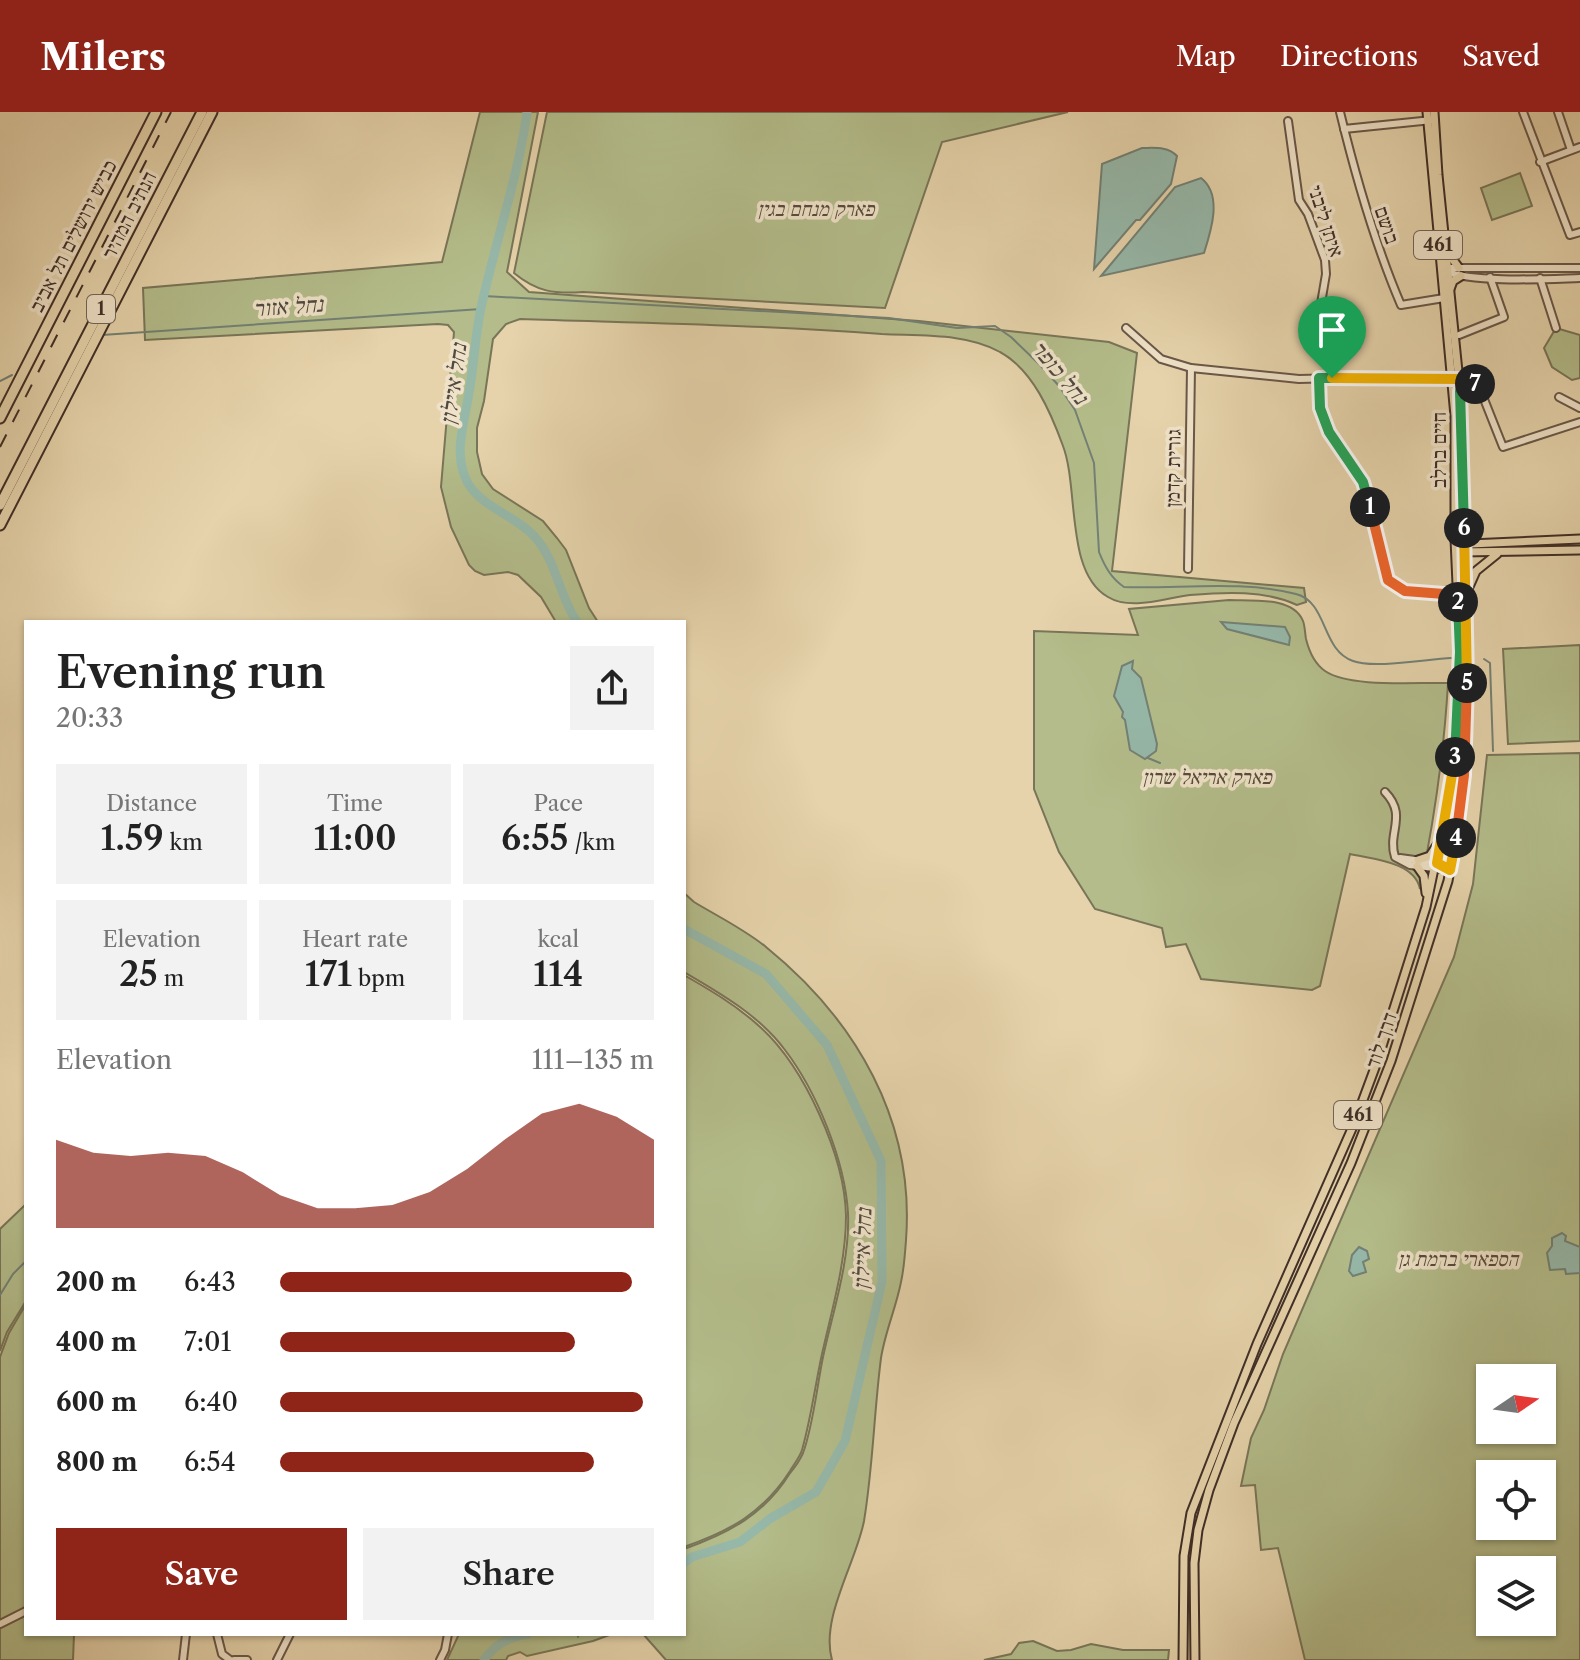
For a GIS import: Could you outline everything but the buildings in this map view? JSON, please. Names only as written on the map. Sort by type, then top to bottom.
[{"type":"highway","name":"כביש ירושלים תל אביב","points":[[0,418],[156,112]]},
{"type":"highway","name":"הנתיב המהיר","points":[[0,505],[202,112]]},
{"type":"highway","name":"1","points":[[0,525],[212,112]]},
{"type":"main road","name":"חיים ברלב","points":[[1431,115],[1445,270]]},
{"type":"main road","name":"חיים ברלב","points":[[1431,115],[1456,378],[1456,550]]},
{"type":"main road","points":[[1445,247],[1460,272],[1447,295]]},
{"type":"main road","name":"חיים ברלב","points":[[1456,378],[1460,391],[1464,549]]},
{"type":"main road","points":[[1464,522],[1470,537],[1483,543]]},
{"type":"main road","points":[[1456,550],[1483,543],[1580,539]]},
{"type":"main road","points":[[1464,549],[1501,552],[1580,550]]},
{"type":"main road","name":"דרך לוד","points":[[1195,1660],[1194,1563],[1198,1530],[1209,1490],[1234,1423],[1378,1097],[1406,1019],[1450,870],[1464,775],[1467,682],[1464,549]]},
{"type":"main road","name":"דרך לוד","points":[[1183,1660],[1184,1556],[1191,1513],[1257,1344],[1365,1098],[1436,867],[1459,721],[1456,550]]},
{"type":"main road","points":[[1466,600],[1476,571],[1501,552]]},
{"type":"main road","points":[[1426,907],[1425,879],[1418,863],[1430,856],[1442,837]]},
{"type":"street","name":"בושם","points":[[1340,112],[1360,194],[1401,305],[1447,295]]},
{"type":"street","points":[[1523,112],[1570,235],[1580,232]]},
{"type":"street","points":[[1558,112],[1571,150]]},
{"type":"street","points":[[1344,129],[1431,115]]},
{"type":"street","name":"איתן ליבני","points":[[1288,121],[1299,200],[1308,214],[1325,260],[1326,274],[1318,321],[1332,378]]},
{"type":"street","points":[[1540,162],[1580,147]]},
{"type":"street","points":[[1460,272],[1580,268]]},
{"type":"street","points":[[1445,270],[1540,280],[1580,278]]},
{"type":"street","points":[[1540,270],[1540,280],[1556,328]]},
{"type":"street","points":[[1459,335],[1504,317],[1490,277]]},
{"type":"street","points":[[1126,328],[1161,359],[1191,368],[1299,379],[1456,378],[1477,384]]},
{"type":"street","name":"גורית קדמן","points":[[1188,569],[1191,368]]},
{"type":"street","points":[[1319,378],[1320,408],[1329,432],[1363,482],[1388,580],[1405,591],[1457,595]]},
{"type":"street","points":[[1460,391],[1465,385],[1477,384]]},
{"type":"street","points":[[1477,384],[1503,447],[1580,422]]},
{"type":"street","points":[[1559,397],[1580,408]]},
{"type":"street","points":[[1385,792],[1394,800],[1397,816],[1393,850],[1396,858],[1450,870]]},
{"type":"street","points":[[0,1624],[24,1612]]},
{"type":"street","points":[[183,1660],[186,1636]]},
{"type":"street","points":[[218,1636],[222,1654],[232,1660],[247,1660]]},
{"type":"street","points":[[278,1658],[287,1636]]},
{"type":"street","points":[[440,1660],[448,1636]]},
{"type":"green space","points":[[480,112],[538,112],[507,272],[529,292],[919,321],[1109,342],[1137,353],[1112,571],[1304,588],[1306,602],[1297,605],[1258,594],[1231,593],[1137,603],[1108,597],[1094,585],[1085,569],[1075,528],[1068,464],[1046,407],[1022,370],[1012,360],[987,346],[958,338],[927,336],[746,326],[520,319],[506,324],[493,339],[477,428],[477,452],[482,474],[493,489],[543,521],[566,550],[597,620],[555,620],[541,597],[518,575],[508,572],[484,575],[475,571],[451,527],[441,487],[454,332],[448,325],[145,340],[143,288],[442,262]]},
{"type":"green space","name":"פארק מנחם בגין","points":[[547,112],[1068,112],[942,142],[885,308],[563,293],[530,284],[514,273]]},
{"type":"green space","points":[[1520,173],[1532,206],[1492,220],[1481,188]]},
{"type":"green space","points":[[1556,328],[1580,335],[1580,378],[1572,380],[1552,367],[1544,348]]},
{"type":"green space","name":"פארק אריאל שרון","points":[[1259,600],[1290,607],[1303,621],[1307,644],[1315,661],[1336,676],[1366,682],[1448,683],[1438,787],[1420,889],[1416,880],[1402,867],[1350,854],[1320,986],[1312,990],[1201,979],[1186,944],[1166,947],[1162,928],[1095,909],[1059,852],[1034,789],[1034,631],[1138,635],[1129,609]]},
{"type":"green space","points":[[1580,645],[1580,741],[1508,744],[1503,649]]},
{"type":"green space","name":"הספארי ברמת גן","points":[[1580,753],[1580,1660],[1305,1660],[1278,1548],[1261,1550],[1255,1485],[1241,1486],[1251,1438],[1283,1354],[1454,957],[1473,884],[1487,755]]},
{"type":"green space","points":[[686,895],[766,947],[827,1007],[852,1040],[873,1076],[901,1154],[906,1196],[904,1267],[881,1358],[864,1521],[831,1626],[832,1660],[666,1660],[645,1636],[686,1636],[686,1548],[731,1529],[757,1511],[780,1487],[802,1456],[810,1431],[846,1249],[846,1193],[835,1150],[818,1106],[797,1067],[775,1038],[752,1016],[686,973]]},
{"type":"green space","points":[[686,976],[750,1018],[776,1043],[791,1064],[830,1140],[844,1192],[846,1216],[838,1286],[800,1455],[769,1498],[744,1519],[686,1546]]},
{"type":"green space","points":[[24,1206],[24,1304],[7,1332],[0,1351],[0,1229]]},
{"type":"green space","points":[[24,1307],[24,1636],[74,1636],[73,1660],[0,1660],[0,1357]]},
{"type":"green space","points":[[458,1636],[607,1636],[527,1656],[520,1652],[508,1656],[506,1660],[447,1660]]},
{"type":"green space","points":[[1033,1641],[1057,1651],[1091,1644],[1123,1650],[1169,1650],[1168,1660],[984,1660],[1011,1654],[1019,1643]]},
{"type":"shaded area","points":[[1142,148],[1165,149],[1177,156],[1171,184],[1094,269],[1102,164]]},
{"type":"shaded area","points":[[1201,178],[1208,185],[1213,203],[1212,224],[1204,253],[1101,276],[1175,187]]},
{"type":"shaded area","points":[[1221,622],[1285,627],[1290,637],[1289,645],[1227,629]]},
{"type":"shaded area","points":[[1133,661],[1132,669],[1141,678],[1157,744],[1156,751],[1145,759],[1130,750],[1123,712],[1114,696],[1122,666]]},
{"type":"shaded area","points":[[1562,1233],[1566,1236],[1565,1241],[1580,1247],[1580,1273],[1566,1274],[1565,1269],[1550,1270],[1547,1253],[1552,1246],[1552,1238]]},
{"type":"shaded area","points":[[1359,1247],[1367,1251],[1369,1259],[1363,1262],[1366,1272],[1353,1276],[1349,1271],[1352,1255]]},
{"type":"waterway","name":"נחל איילון","points":[[527,112],[518,161],[481,308],[460,456],[470,487],[486,503],[526,528],[542,546],[576,620]]},
{"type":"waterway","name":"נחל כופר","points":[[484,296],[889,318],[957,328],[995,326],[1040,365],[1075,410],[1094,463],[1099,552],[1109,572],[1124,587],[1233,586],[1296,594],[1314,606],[1335,647],[1353,661],[1387,664],[1451,658]]},
{"type":"waterway","name":"נחל אזור","points":[[102,335],[481,309]]},
{"type":"waterway","name":"נחל אזור","points":[[0,381],[12,375]]},
{"type":"waterway","name":"נחל כופר","points":[[1484,659],[1490,663],[1493,751]]},
{"type":"waterway","points":[[1148,758],[1160,763]]},
{"type":"waterway","name":"נחל איילון","points":[[686,930],[766,974],[827,1045],[881,1161],[882,1282],[845,1441],[816,1492],[771,1518],[740,1542],[686,1562]]},
{"type":"waterway","points":[[0,1295],[24,1263]]},
{"type":"waterway","name":"נחל איילון","points":[[484,1660],[503,1642],[519,1636]]},
{"type":"railway","points":[[0,447],[171,112]]},
{"type":"route","points":[[1319,378],[1332,378],[1459,379],[1477,384],[1465,385],[1460,391],[1468,652],[1464,775],[1450,870],[1437,863],[1459,721],[1457,595],[1405,591],[1388,580],[1363,482],[1329,432],[1320,408],[1319,378]]}]
